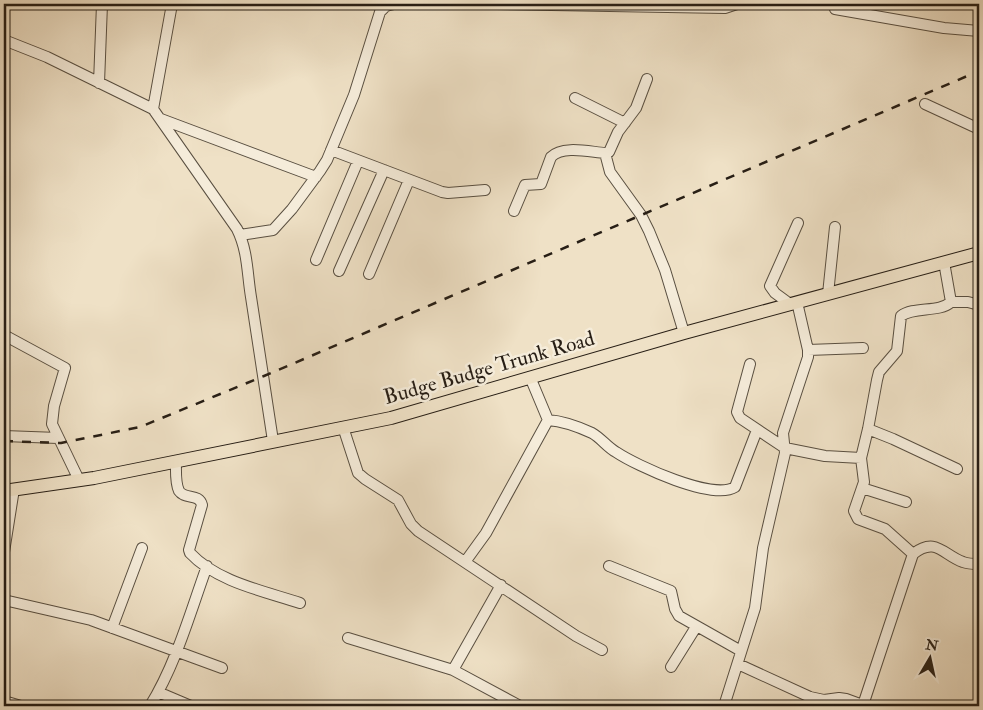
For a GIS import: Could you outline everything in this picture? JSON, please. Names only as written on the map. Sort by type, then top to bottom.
[{"type":"main road","name":"Budge Budge Trunk Road","points":[[9,490],[79,480],[391,418],[684,333],[979,253]]},
{"type":"street","points":[[99,83],[102,4]]},
{"type":"street","points":[[153,109],[172,4]]},
{"type":"street","points":[[497,4],[725,8],[737,4]]},
{"type":"street","points":[[240,235],[273,230],[292,210],[316,177],[331,150],[354,95],[377,19],[382,9],[388,5]]},
{"type":"street","points":[[835,9],[944,28],[979,31]]},
{"type":"street","points":[[4,40],[47,57],[153,109],[240,235],[247,258],[250,291],[273,441]]},
{"type":"street","points":[[514,211],[525,185],[541,184],[553,154],[569,150],[610,152],[618,132],[636,108],[647,79]]},
{"type":"street","points":[[575,98],[625,123]]},
{"type":"street","points":[[925,104],[979,129]]},
{"type":"street","points":[[161,119],[316,177]]},
{"type":"street","points":[[331,150],[448,194],[484,190]]},
{"type":"street","points":[[605,153],[610,172],[641,214],[650,231],[665,270],[684,333]]},
{"type":"street","points":[[316,260],[358,160]]},
{"type":"street","points":[[340,271],[384,170]]},
{"type":"street","points":[[369,274],[409,180]]},
{"type":"street","points":[[724,706],[757,600],[763,548],[784,458],[783,433],[806,364],[808,350],[793,303],[775,293],[770,286],[798,222]]},
{"type":"street","points":[[828,294],[835,227]]},
{"type":"street","points":[[944,262],[951,302]]},
{"type":"street","points":[[913,554],[885,529],[858,519],[854,511],[862,488],[864,476],[861,458],[879,372],[897,351],[901,316],[911,312],[943,306],[951,302],[968,302],[979,305]]},
{"type":"street","points":[[4,335],[65,368],[52,418],[58,438],[79,480]]},
{"type":"street","points":[[808,350],[863,348]]},
{"type":"street","points":[[750,364],[737,412],[740,418],[785,448],[825,456],[861,458]]},
{"type":"street","points":[[530,377],[548,420]]},
{"type":"street","points":[[548,420],[591,433],[629,460],[675,480],[699,488],[725,490],[735,487],[757,430]]},
{"type":"street","points":[[465,562],[486,533],[548,420]]},
{"type":"street","points":[[343,427],[358,473],[364,479],[398,500],[411,524],[418,531],[576,636],[602,650]]},
{"type":"street","points":[[868,429],[957,468]]},
{"type":"street","points":[[4,436],[58,438]]},
{"type":"street","points":[[176,461],[178,489],[184,495],[198,498],[201,500],[202,505],[190,550],[194,558],[236,582],[300,603]]},
{"type":"street","points":[[862,488],[906,502]]},
{"type":"street","points":[[4,552],[9,490]]},
{"type":"street","points":[[738,664],[810,697],[824,700],[839,698],[852,700],[864,706],[913,554],[927,546],[938,547],[962,562],[979,564]]},
{"type":"street","points":[[112,628],[142,548]]},
{"type":"street","points":[[150,706],[176,652],[206,566]]},
{"type":"street","points":[[609,566],[671,591],[676,613],[683,620],[742,651]]},
{"type":"street","points":[[453,670],[501,585]]},
{"type":"street","points":[[4,600],[91,620],[222,668]]},
{"type":"street","points":[[672,667],[696,627]]},
{"type":"street","points":[[348,638],[453,670],[520,706]]},
{"type":"street","points":[[158,692],[191,706]]},
{"type":"street","points":[[4,701],[21,706]]},
{"type":"railway","points":[[4,441],[61,443],[140,427],[979,71]]}]
